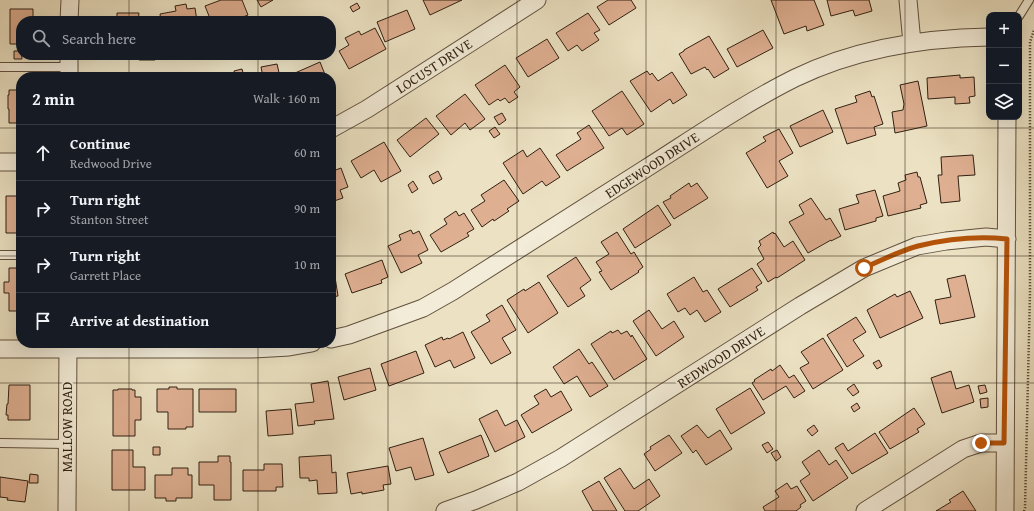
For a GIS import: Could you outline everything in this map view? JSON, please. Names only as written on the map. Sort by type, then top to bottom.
[{"type":"street","points":[[70,0],[70,16]]},
{"type":"street","name":"LOCUST DRIVE","points":[[336,126],[367,110],[536,0]]},
{"type":"street","points":[[908,0],[912,43]]},
{"type":"street","name":"EDGEWOOD DRIVE","points":[[336,338],[349,335],[423,308],[454,291],[721,120],[796,78],[830,64],[855,56],[912,43],[986,37]]},
{"type":"street","points":[[1005,511],[1004,443],[1007,120]]},
{"type":"street","points":[[0,162],[16,162]]},
{"type":"street","name":"REDWOOD DRIVE","points":[[445,511],[476,500],[518,482],[562,458],[827,289],[864,268],[917,246],[946,241],[986,237],[1007,239]]},
{"type":"street","points":[[0,349],[23,348]]},
{"type":"street","name":"MALLOW ROAD","points":[[68,348],[68,511]]},
{"type":"street","points":[[191,348],[271,348]]},
{"type":"street","points":[[865,511],[963,449],[981,443],[1004,443]]},
{"type":"lane","points":[[1022,12],[1029,0]]},
{"type":"lane","points":[[0,67],[69,66]]},
{"type":"lane","points":[[0,255],[16,255]]},
{"type":"lane","points":[[0,443],[67,444]]},
{"type":"path","points":[[1024,511],[1029,301],[1030,42],[1034,30]]},
{"type":"building","points":[[221,0],[242,0],[248,15],[209,16],[205,6]]},
{"type":"building","points":[[257,0],[273,0],[261,7]]},
{"type":"building","points":[[423,0],[462,0],[430,15]]},
{"type":"building","points":[[608,0],[631,0],[636,8],[609,25],[597,7]]},
{"type":"building","points":[[771,0],[814,0],[824,25],[807,31],[806,26],[784,34]]},
{"type":"building","points":[[827,0],[869,0],[872,11],[855,16],[853,10],[831,16]]},
{"type":"building","points":[[357,3],[360,8],[353,12],[350,7]]},
{"type":"building","points":[[186,4],[187,9],[195,8],[196,16],[160,16],[160,14],[176,11],[175,6]]},
{"type":"building","points":[[10,9],[33,9],[33,16],[16,16],[16,44],[10,44]]},
{"type":"building","points":[[407,10],[415,29],[385,42],[377,22]]},
{"type":"building","points":[[117,13],[139,13],[139,16],[117,16]]},
{"type":"building","points":[[588,13],[600,30],[594,33],[599,40],[582,51],[577,45],[568,51],[556,33]]},
{"type":"building","points":[[375,28],[386,49],[349,69],[339,51],[349,45],[345,38],[359,31],[361,35]]},
{"type":"building","points":[[763,30],[773,48],[737,67],[727,49]]},
{"type":"building","points":[[709,36],[729,69],[714,78],[705,67],[691,74],[679,54]]},
{"type":"building","points":[[547,39],[559,58],[528,77],[516,58]]},
{"type":"building","points":[[14,51],[16,51],[16,59],[14,59]]},
{"type":"building","points":[[320,62],[324,72],[297,72]]},
{"type":"building","points":[[277,64],[279,72],[262,72],[261,67]]},
{"type":"building","points":[[505,65],[520,87],[514,92],[518,97],[509,103],[505,98],[500,101],[498,99],[489,105],[475,85]]},
{"type":"building","points":[[242,69],[243,72],[234,72]]},
{"type":"building","points":[[647,71],[650,75],[652,73],[658,81],[672,72],[687,95],[673,104],[670,99],[651,112],[630,81]]},
{"type":"building","points":[[960,75],[960,78],[974,77],[975,96],[969,97],[970,103],[955,104],[955,97],[928,99],[927,78]]},
{"type":"building","points":[[918,81],[927,126],[895,133],[892,112],[903,110],[904,104],[900,85]]},
{"type":"building","points":[[9,90],[16,90],[16,123],[9,123]]},
{"type":"building","points":[[622,91],[644,124],[627,135],[622,128],[609,136],[592,111]]},
{"type":"building","points":[[870,91],[872,97],[874,96],[883,124],[874,127],[876,135],[847,144],[835,109],[857,102],[855,96]]},
{"type":"building","points":[[465,94],[485,119],[470,130],[465,123],[451,135],[436,116]]},
{"type":"building","points":[[823,110],[833,132],[800,147],[790,126]]},
{"type":"building","points":[[502,113],[506,120],[499,125],[494,117]]},
{"type":"building","points":[[426,118],[439,134],[410,157],[397,140]]},
{"type":"building","points":[[589,125],[604,148],[567,171],[556,155],[581,139],[577,133]]},
{"type":"building","points":[[495,127],[500,134],[494,138],[489,131]]},
{"type":"building","points":[[779,129],[793,153],[779,161],[788,176],[767,188],[746,153],[766,141],[763,137]]},
{"type":"building","points":[[384,142],[401,171],[381,182],[374,170],[361,178],[351,161]]},
{"type":"building","points":[[540,148],[560,177],[546,186],[542,181],[523,194],[503,163],[523,150],[527,157]]},
{"type":"building","points":[[973,155],[975,175],[958,176],[960,201],[941,203],[938,175],[942,175],[941,157]]},
{"type":"building","points":[[341,168],[348,187],[340,190],[343,198],[336,200],[336,170]]},
{"type":"building","points":[[438,171],[442,179],[433,184],[429,176]]},
{"type":"building","points":[[917,172],[918,177],[920,177],[927,203],[920,205],[921,208],[888,216],[883,196],[900,191],[898,183],[906,180],[905,175]]},
{"type":"building","points":[[504,180],[519,201],[507,209],[509,211],[494,221],[493,219],[482,227],[471,210],[485,201],[481,195]]},
{"type":"building","points":[[413,181],[418,189],[412,193],[408,185]]},
{"type":"building","points":[[689,183],[691,187],[697,183],[708,198],[674,219],[663,202],[671,198],[670,196]]},
{"type":"building","points":[[875,190],[883,216],[876,218],[876,221],[845,230],[839,209],[859,203],[856,195]]},
{"type":"building","points":[[6,196],[16,196],[16,233],[6,233]]},
{"type":"building","points":[[811,198],[826,220],[830,218],[841,236],[808,253],[789,222],[804,214],[799,205]]},
{"type":"building","points":[[658,205],[671,225],[635,248],[623,229]]},
{"type":"building","points":[[456,211],[459,216],[464,213],[474,229],[467,233],[469,236],[441,252],[430,235],[447,224],[444,219]]},
{"type":"building","points":[[411,230],[413,234],[419,231],[428,250],[418,255],[422,263],[401,273],[388,246],[401,240],[399,235]]},
{"type":"building","points":[[617,232],[631,254],[634,252],[643,267],[638,271],[639,272],[611,290],[599,272],[602,271],[596,262],[609,254],[601,242]]},
{"type":"building","points":[[773,232],[784,247],[793,241],[805,260],[768,282],[757,264],[764,259],[758,248],[761,245],[759,241]]},
{"type":"building","points":[[576,257],[591,280],[580,288],[585,296],[568,307],[547,276]]},
{"type":"building","points":[[382,260],[388,277],[381,280],[382,283],[352,293],[345,274]]},
{"type":"building","points":[[9,268],[16,268],[16,311],[9,311],[9,293],[4,293],[4,282],[9,282]]},
{"type":"building","points":[[752,268],[762,283],[756,287],[758,290],[730,307],[718,289]]},
{"type":"building","points":[[965,275],[975,317],[940,324],[935,300],[951,297],[947,279]]},
{"type":"building","points":[[694,277],[703,292],[707,290],[721,312],[705,322],[697,310],[690,315],[685,308],[678,312],[667,294]]},
{"type":"building","points":[[539,282],[558,313],[528,333],[507,300],[524,289],[525,291]]},
{"type":"building","points":[[336,283],[338,296],[336,296]]},
{"type":"building","points":[[910,291],[923,318],[880,338],[867,310],[895,294],[897,297]]},
{"type":"building","points":[[502,305],[516,330],[502,338],[511,353],[491,364],[471,332],[490,321],[486,315]]},
{"type":"building","points":[[649,310],[662,329],[674,321],[684,337],[656,356],[633,321]]},
{"type":"building","points":[[856,317],[866,332],[853,340],[864,356],[847,367],[827,335]]},
{"type":"building","points":[[618,330],[621,334],[627,331],[631,337],[632,335],[647,359],[614,380],[591,344],[611,331],[612,333]]},
{"type":"building","points":[[463,332],[475,358],[454,368],[450,360],[435,367],[425,345],[442,337],[443,340],[449,339]]},
{"type":"building","points":[[823,338],[843,370],[813,389],[800,368],[809,363],[801,352]]},
{"type":"building","points":[[579,349],[589,364],[592,362],[608,386],[590,397],[577,376],[564,384],[553,367]]},
{"type":"building","points":[[416,351],[424,373],[389,386],[381,364]]},
{"type":"building","points":[[879,360],[882,366],[877,369],[873,363]]},
{"type":"building","points":[[780,365],[789,378],[794,375],[805,391],[794,398],[786,386],[763,400],[752,383],[755,381],[754,380],[771,369],[772,371]]},
{"type":"building","points":[[370,368],[376,390],[344,400],[338,377]]},
{"type":"building","points":[[951,371],[956,389],[969,385],[974,402],[942,413],[931,378]]},
{"type":"building","points":[[328,381],[334,419],[314,421],[315,424],[298,426],[295,404],[314,402],[311,384]]},
{"type":"building","points":[[854,384],[859,392],[853,396],[847,389]]},
{"type":"building","points":[[9,385],[30,385],[30,420],[8,420],[8,415],[6,415]]},
{"type":"building","points":[[985,385],[987,392],[980,394],[978,386]]},
{"type":"building","points":[[169,387],[177,387],[177,389],[193,389],[193,427],[186,427],[186,429],[168,429],[168,412],[157,412],[157,389],[169,389]]},
{"type":"building","points":[[750,388],[765,413],[731,434],[716,409]]},
{"type":"building","points":[[199,389],[236,389],[236,412],[199,412]]},
{"type":"building","points":[[546,389],[551,397],[561,391],[572,410],[532,433],[521,415],[539,404],[534,396]]},
{"type":"building","points":[[113,390],[135,390],[135,397],[141,397],[141,420],[135,420],[135,436],[113,436]]},
{"type":"building","points":[[988,398],[988,407],[981,408],[980,399]]},
{"type":"building","points":[[857,403],[860,408],[854,412],[851,407]]},
{"type":"building","points":[[914,408],[925,424],[917,429],[919,432],[890,449],[879,432]]},
{"type":"building","points":[[291,409],[293,434],[268,436],[266,411]]},
{"type":"building","points":[[497,410],[505,426],[517,420],[525,437],[495,452],[479,419]]},
{"type":"building","points":[[697,425],[708,438],[720,430],[732,449],[706,465],[696,450],[693,453],[681,436]]},
{"type":"building","points":[[814,425],[818,431],[812,436],[807,430]]},
{"type":"building","points":[[875,433],[888,453],[852,474],[835,448],[843,443],[848,451]]},
{"type":"building","points":[[481,435],[489,456],[448,473],[439,452]]},
{"type":"building","points":[[669,435],[682,453],[655,471],[644,454],[651,449],[650,447]]},
{"type":"building","points":[[423,438],[434,475],[415,480],[411,467],[396,471],[389,448]]},
{"type":"building","points":[[768,442],[773,449],[767,453],[762,445]]},
{"type":"building","points":[[153,447],[160,447],[160,455],[153,455]]},
{"type":"building","points":[[112,450],[133,450],[133,467],[145,467],[145,490],[112,490]]},
{"type":"building","points":[[777,450],[781,457],[776,461],[771,453]]},
{"type":"building","points":[[819,450],[829,465],[836,460],[848,478],[813,501],[800,481],[810,474],[802,462]]},
{"type":"building","points":[[331,455],[332,473],[336,472],[337,493],[318,494],[317,480],[309,481],[309,478],[300,478],[299,457]]},
{"type":"building","points":[[218,456],[230,456],[231,500],[214,500],[214,485],[199,485],[199,462],[218,462]]},
{"type":"building","points":[[264,464],[282,464],[283,487],[276,487],[276,491],[243,491],[243,470],[264,470]]},
{"type":"building","points":[[388,466],[391,484],[383,485],[384,490],[362,494],[362,492],[351,494],[347,473]]},
{"type":"building","points":[[172,468],[188,468],[188,475],[192,475],[192,498],[176,498],[176,501],[166,501],[166,498],[155,498],[155,475],[172,475]]},
{"type":"building","points":[[620,468],[634,489],[649,479],[660,496],[638,511],[625,511],[604,478]]},
{"type":"building","points":[[30,474],[38,475],[38,483],[29,483]]},
{"type":"building","points":[[0,477],[28,481],[25,502],[7,500],[8,498],[0,497]]},
{"type":"building","points":[[599,481],[617,511],[593,511],[582,491]]},
{"type":"building","points":[[787,483],[791,489],[797,486],[806,501],[800,505],[801,507],[796,511],[765,511],[763,507],[779,497],[775,491]]},
{"type":"building","points":[[963,491],[976,511],[936,511],[951,502],[949,500]]},
{"type":"route","points":[[864,268],[917,246],[946,241],[986,237],[1007,239],[1004,443],[981,443]]}]
